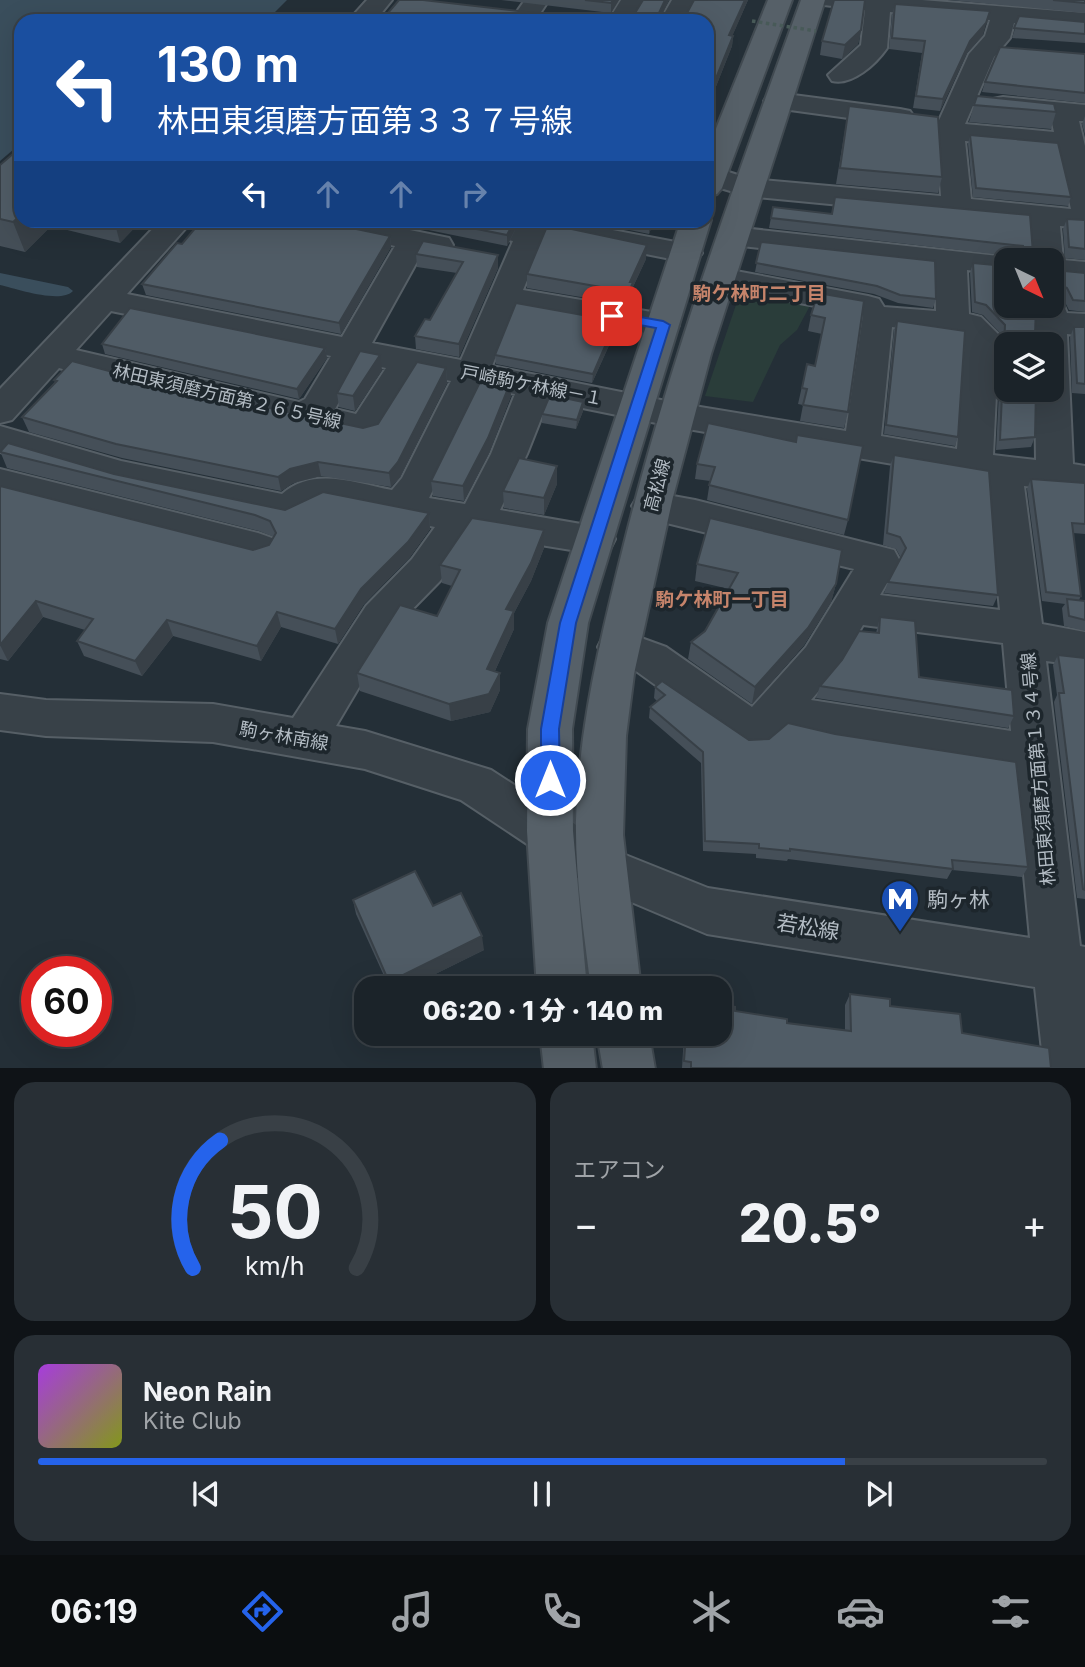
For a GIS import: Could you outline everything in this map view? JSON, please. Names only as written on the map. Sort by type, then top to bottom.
[{"type":"main road","points":[[714,164],[780,0]]},
{"type":"main road","name":"高松線","points":[[614,976],[601,867],[604,733],[619,647],[651,506],[676,415],[747,187],[778,101],[815,16]]},
{"type":"main road","points":[[561,976],[550,831],[550,729],[568,623],[691,237]]},
{"type":"main road","points":[[567,1046],[570,1068]]},
{"type":"main road","points":[[624,1046],[629,1068]]},
{"type":"street","points":[[833,0],[967,6],[1004,14],[1085,21]]},
{"type":"street","points":[[841,75],[874,48],[878,4]]},
{"type":"street","points":[[501,10],[539,10]]},
{"type":"street","points":[[957,209],[954,119],[982,54],[997,38],[1004,14]]},
{"type":"street","points":[[989,46],[1016,48]]},
{"type":"street","points":[[778,101],[954,119],[1070,142]]},
{"type":"street","points":[[954,119],[1074,112],[1070,142],[1085,207]]},
{"type":"street","points":[[714,180],[747,187],[957,209],[1085,219]]},
{"type":"street","points":[[1044,215],[1046,248]]},
{"type":"street","points":[[3,403],[52,355],[171,228]]},
{"type":"street","points":[[371,228],[414,240],[530,235],[691,237]]},
{"type":"street","points":[[502,228],[530,235]]},
{"type":"street","points":[[401,506],[417,486],[471,373],[530,235]]},
{"type":"street","points":[[733,236],[994,264]]},
{"type":"street","points":[[304,413],[318,408],[414,240]]},
{"type":"street","points":[[862,446],[876,320],[889,316],[953,323],[951,261]]},
{"type":"street","points":[[1064,269],[1085,272]]},
{"type":"street","points":[[720,278],[874,307],[889,316]]},
{"type":"street","points":[[503,297],[663,325]]},
{"type":"street","name":"戸崎駒ケ林線－１","points":[[104,300],[676,415],[989,467],[1070,477]]},
{"type":"street","points":[[1062,318],[1070,477]]},
{"type":"street","name":"林田東須磨方面第１３４号線","points":[[953,323],[969,325],[982,335],[989,467],[1025,635],[1036,754],[1071,969],[1070,1068]]},
{"type":"street","name":"林田東須磨方面第２６５号線","points":[[52,355],[166,385],[365,428],[408,361]]},
{"type":"street","points":[[304,739],[380,617],[426,570],[469,519],[509,454],[536,386]]},
{"type":"street","points":[[0,439],[121,474],[289,509],[307,493],[326,491],[596,540]]},
{"type":"street","points":[[0,483],[258,548]]},
{"type":"street","points":[[619,647],[651,659],[755,733],[778,711],[821,659],[880,561],[695,514],[651,506]]},
{"type":"street","points":[[853,608],[1025,635],[1085,649]]},
{"type":"street","points":[[778,711],[859,727],[1036,754]]},
{"type":"street","name":"駒ヶ林南線","points":[[0,712],[46,718],[213,723],[365,750],[475,784],[550,831]]},
{"type":"street","name":"若松線","points":[[550,831],[601,867],[706,911],[1071,969]]},
{"type":"path","points":[[752,21],[815,16]]},
{"type":"green space","points":[[741,290],[813,300],[797,330],[780,345],[753,402],[705,396]]},
{"type":"water","points":[[0,0],[287,0],[273,14],[14,14],[14,149],[0,161]]},
{"type":"water","points":[[0,273],[68,287],[73,291],[59,296],[27,292],[0,285]]},
{"type":"building","points":[[399,0],[423,0],[535,13],[635,13],[643,0],[665,0],[659,13],[687,13],[694,0],[745,0],[729,35],[733,36],[714,83],[714,14],[387,14]]},
{"type":"building","points":[[585,0],[613,0],[611,3]]},
{"type":"building","points":[[834,0],[865,0],[861,30],[845,45],[822,41]]},
{"type":"building","points":[[1053,0],[1085,0],[1085,3]]},
{"type":"building","points":[[895,4],[990,11],[986,23],[970,41],[943,99],[916,96],[925,41],[892,38]]},
{"type":"building","points":[[1019,16],[1085,22],[1085,34],[1014,28]]},
{"type":"building","points":[[1000,47],[1085,54],[1085,93],[985,82]]},
{"type":"building","points":[[977,96],[1054,104],[1056,112],[974,105]]},
{"type":"building","points":[[849,106],[938,117],[942,177],[840,168]]},
{"type":"building","points":[[970,135],[1058,143],[1071,197],[976,188]]},
{"type":"building","points":[[14,153],[13,222],[0,219],[0,165]]},
{"type":"building","points":[[835,197],[1030,215],[1033,248],[771,218],[773,207],[832,214]]},
{"type":"building","points":[[1067,219],[1085,220],[1085,249],[1069,247]]},
{"type":"building","points":[[195,228],[352,228],[390,236],[339,323],[142,284],[177,243],[182,244]]},
{"type":"building","points":[[472,228],[511,228],[507,235]]},
{"type":"building","points":[[546,228],[567,228],[647,245],[630,282],[633,282],[629,292],[527,274]]},
{"type":"building","points":[[423,241],[498,255],[459,344],[415,336],[425,319],[430,320],[463,262],[416,254]]},
{"type":"building","points":[[761,242],[935,261],[936,299],[900,295],[877,286],[756,263]]},
{"type":"building","points":[[973,263],[994,265],[994,313],[986,305],[975,302]]},
{"type":"building","points":[[1064,271],[1085,273],[1085,301],[1073,300],[1064,286]]},
{"type":"building","points":[[818,293],[864,301],[848,412],[803,405],[807,389],[802,388],[807,364],[815,366],[825,318],[811,315]]},
{"type":"building","points":[[516,303],[616,321],[593,374],[495,355]]},
{"type":"building","points":[[130,308],[325,348],[297,389],[102,344]]},
{"type":"building","points":[[998,318],[1036,318],[1035,332],[1005,332],[1005,325]]},
{"type":"building","points":[[897,321],[965,331],[958,437],[886,425]]},
{"type":"building","points":[[1074,327],[1085,327],[1085,384],[1077,383]]},
{"type":"building","points":[[360,351],[380,355],[353,396],[337,393]]},
{"type":"building","points":[[72,361],[161,385],[363,428],[378,424],[417,362],[446,368],[398,462],[389,473],[318,462],[290,469],[278,477],[116,444],[22,417],[57,381],[54,380]]},
{"type":"building","points":[[483,376],[511,381],[488,438],[463,486],[431,481]]},
{"type":"building","points":[[550,395],[583,402],[577,420],[542,414]]},
{"type":"building","points":[[1002,402],[1036,402],[1035,437],[1000,440]]},
{"type":"building","points":[[708,423],[796,442],[797,435],[863,446],[848,520],[709,485],[715,467],[697,464]]},
{"type":"building","points":[[8,443],[114,474],[285,510],[323,492],[429,513],[408,542],[361,589],[335,629],[277,612],[257,646],[167,620],[135,661],[77,641],[93,619],[36,601],[0,645],[0,486],[253,550],[269,545],[276,533],[270,521],[255,515],[0,452]]},
{"type":"building","points":[[894,455],[989,471],[998,595],[888,582],[906,548],[900,537],[887,533]]},
{"type":"building","points":[[519,458],[557,466],[544,498],[503,491]]},
{"type":"building","points":[[1031,479],[1085,483],[1085,524],[1072,523],[1081,596],[1046,592]]},
{"type":"building","points":[[472,518],[544,530],[531,563],[506,609],[514,611],[487,669],[500,673],[489,694],[449,704],[357,673],[400,605],[437,616],[460,570],[440,565]]},
{"type":"building","points":[[710,518],[842,550],[836,584],[808,628],[755,687],[691,642],[705,631],[738,573],[697,564]]},
{"type":"building","points":[[1067,599],[1085,601],[1085,620],[1069,616]]},
{"type":"building","points":[[880,617],[915,621],[919,677],[1012,690],[1014,716],[820,686],[842,660],[859,631],[879,633]]},
{"type":"building","points":[[1058,655],[1085,658],[1085,890],[1059,693],[1064,693]]},
{"type":"building","points":[[662,681],[749,740],[769,739],[788,723],[835,734],[1016,762],[1028,867],[952,860],[953,869],[790,849],[759,848],[759,844],[705,841],[703,752],[650,707],[665,695],[655,687]]},
{"type":"building","points":[[415,871],[433,906],[461,893],[482,936],[401,976],[386,976],[353,900]]},
{"type":"building","points":[[850,994],[890,999],[890,1006],[960,1014],[962,1033],[1049,1048],[1051,1068],[691,1068],[691,1062],[684,1061],[685,1046],[732,1046],[732,1007],[735,1007],[735,1011],[787,1019],[787,1023],[851,1031]]},
{"type":"place","name":"駒ヶ林","points":[[900,933]]},
{"type":"district","name":"駒ケ林町二丁目","points":[[759,293]]},
{"type":"district","name":"駒ケ林町一丁目","points":[[722,599]]},
{"type":"route","points":[[550,780],[550,729],[568,623],[663,325],[612,316]]}]
